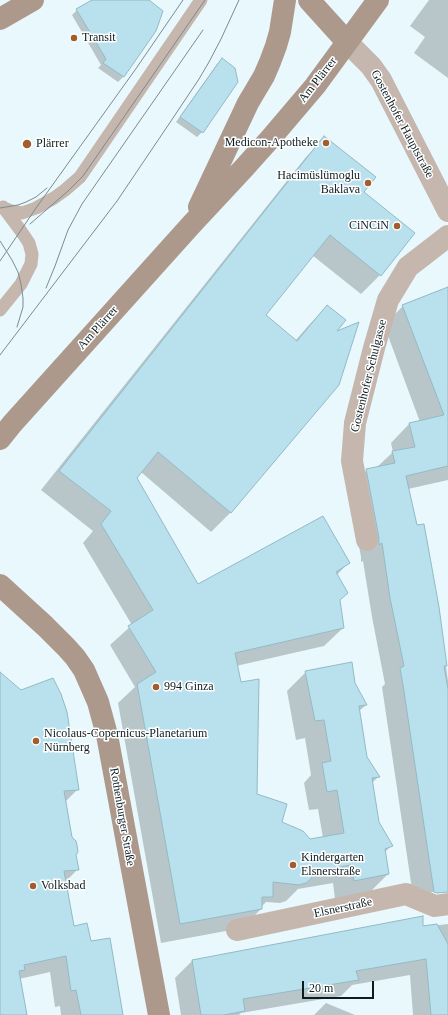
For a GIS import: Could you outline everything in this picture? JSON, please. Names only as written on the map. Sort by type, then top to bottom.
[{"type":"main road","points":[[0,19],[33,0]]},
{"type":"main road","name":"Am Plärrer","points":[[191,225],[248,102],[264,76],[270,62],[280,32],[284,0]]},
{"type":"main road","points":[[309,0],[347,42]]},
{"type":"main road","name":"Am Plärrer","points":[[2,434],[244,168],[315,86],[378,0]]},
{"type":"main road","name":"Rothenburger Straße","points":[[0,585],[45,626],[75,657],[84,670],[98,702],[107,735],[159,1015]]},
{"type":"street","name":"Gostenhofer Hauptstraße","points":[[347,42],[371,66],[381,80],[448,211]]},
{"type":"street","name":"Gostenhofer Schulgasse","points":[[367,540],[352,461],[355,423],[374,348],[388,300],[408,267],[448,236]]},
{"type":"street","name":"Elsnerstraße","points":[[237,930],[406,894],[435,906],[448,904]]},
{"type":"lane","points":[[2,206],[22,213],[29,211],[54,198],[80,177],[201,0]]},
{"type":"lane","points":[[0,310],[21,284],[31,264],[32,254],[21,230],[2,206]]},
{"type":"building","points":[[92,0],[149,0],[163,11],[156,31],[124,77],[103,63],[106,59],[76,9]]},
{"type":"building","points":[[222,58],[235,68],[238,82],[203,133],[180,117]]},
{"type":"building","points":[[324,136],[376,177],[364,192],[415,233],[381,276],[330,235],[266,315],[297,341],[327,305],[346,320],[337,331],[359,322],[339,385],[231,513],[158,452],[137,478],[198,584],[323,516],[350,563],[336,572],[348,593],[340,600],[344,628],[235,653],[241,682],[259,679],[257,794],[287,804],[282,822],[303,831],[310,839],[344,833],[337,790],[327,792],[322,763],[331,761],[324,720],[315,721],[305,671],[352,662],[355,683],[367,705],[359,706],[367,757],[380,777],[372,778],[379,822],[393,846],[385,849],[389,874],[354,881],[351,865],[314,872],[311,879],[306,883],[299,885],[273,882],[273,897],[262,897],[262,909],[180,924],[137,684],[156,672],[128,626],[153,610],[101,524],[111,511],[59,471]]},
{"type":"building","points":[[448,287],[448,466],[406,476],[417,525],[424,524],[439,607],[447,666],[444,666],[448,689],[448,892],[437,893],[434,892],[400,668],[404,666],[390,598],[382,543],[379,545],[366,469],[395,463],[392,451],[415,447],[409,423],[444,415],[402,305]]},
{"type":"building","points":[[0,672],[21,690],[53,678],[61,694],[67,712],[79,790],[64,791],[72,837],[76,841],[78,852],[76,855],[79,870],[64,871],[74,926],[87,923],[91,941],[110,938],[123,1015],[81,1015],[76,990],[71,991],[66,956],[24,965],[25,970],[19,971],[27,1015],[0,1015]]},
{"type":"building","points":[[423,916],[423,926],[437,924],[448,944],[448,1015],[431,1015],[426,959],[356,971],[359,980],[243,999],[245,1011],[224,1015],[201,1015],[192,960]]},
{"type":"tram line","points":[[0,261],[183,0]]},
{"type":"tram line","points":[[30,224],[83,176],[205,0]]},
{"type":"tram line","points":[[0,355],[117,201],[173,118],[209,62],[239,0]]},
{"type":"tram line","points":[[46,288],[68,230],[82,204],[203,30]]},
{"type":"tram line","points":[[0,208],[26,202],[36,197],[47,188]]},
{"type":"tram line","points":[[0,241],[18,272],[21,284],[23,307],[17,327]]},
{"type":"place","name":"Transit","points":[[74,38]]},
{"type":"place","name":"Medicon-Apotheke","points":[[326,143]]},
{"type":"place","name":"Plärrer","points":[[27,144]]},
{"type":"place","name":"Hacimüslümoglu Baklava","points":[[368,183]]},
{"type":"place","name":"CiNCiN","points":[[397,226]]},
{"type":"place","name":"994 Ginza","points":[[156,687]]},
{"type":"place","name":"Nicolaus-Copernicus-Planetarium Nürnberg","points":[[36,741]]},
{"type":"place","name":"Kindergarten Elsnerstraße","points":[[293,865]]},
{"type":"place","name":"Volksbad","points":[[33,886]]}]
